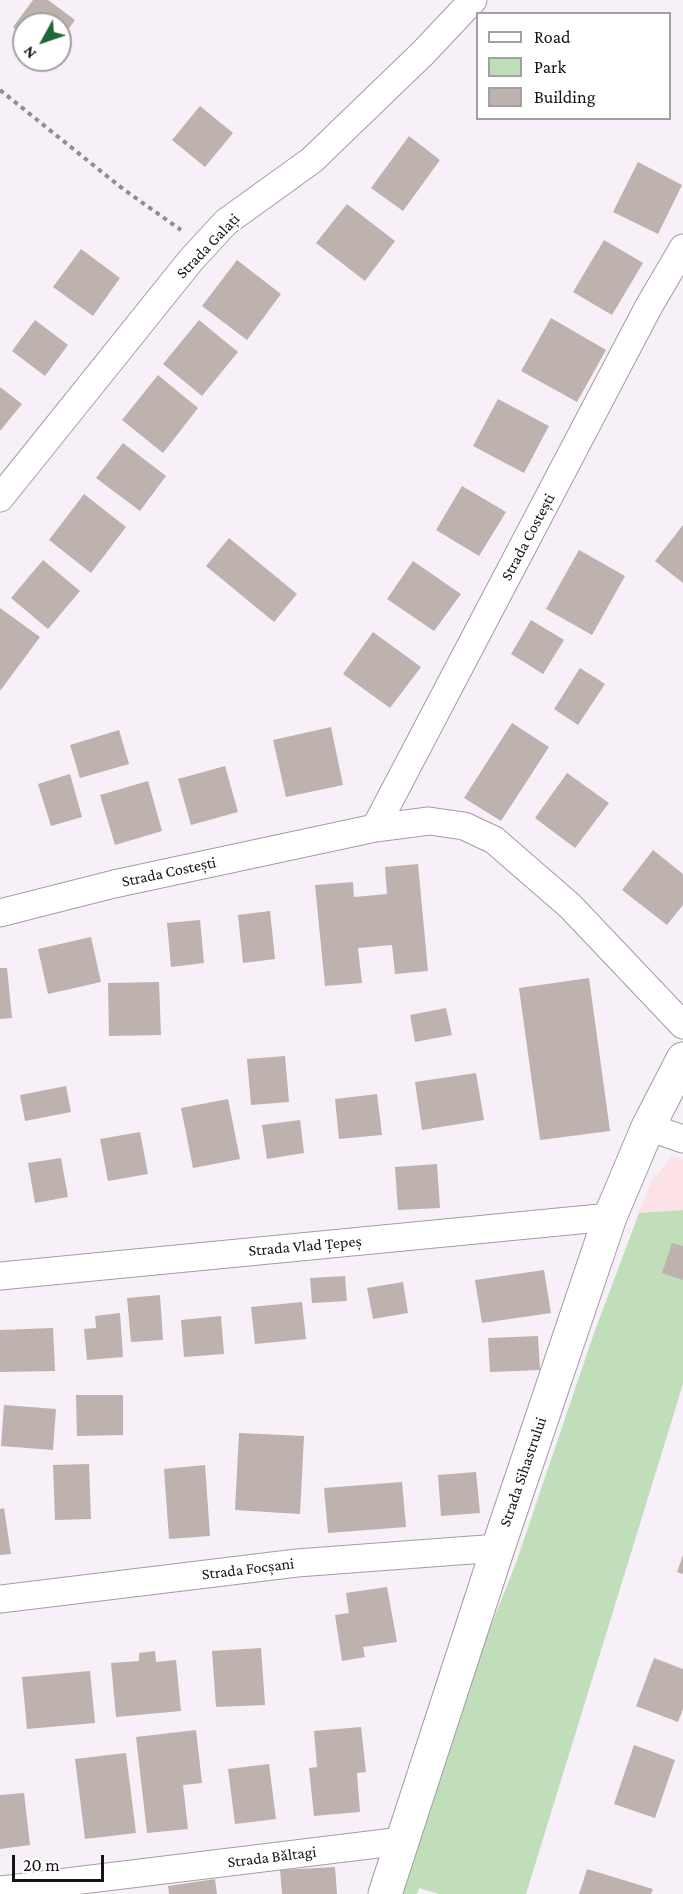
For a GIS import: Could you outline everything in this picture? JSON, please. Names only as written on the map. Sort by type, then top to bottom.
[{"type":"street","name":"Strada Galați","points":[[0,498],[110,359],[226,222],[312,160],[423,53],[473,0]]},
{"type":"street","name":"Strada Costești","points":[[375,828],[649,306],[683,248]]},
{"type":"street","name":"Strada Costești","points":[[0,913],[114,884],[375,828],[429,821],[464,826],[494,840],[570,906],[683,1025]]},
{"type":"street","name":"Strada Sihastrului","points":[[385,1894],[498,1548],[610,1217],[648,1127],[683,1059]]},
{"type":"street","points":[[648,1127],[683,1139]]},
{"type":"street","name":"Strada Vlad Țepeș","points":[[0,1276],[610,1217]]},
{"type":"street","name":"Strada Focșani","points":[[0,1599],[297,1563],[498,1548]]},
{"type":"street","name":"Strada Băltagi","points":[[0,1890],[402,1841]]},
{"type":"path","points":[[0,90],[123,189],[204,246]]},
{"type":"shaded area","points":[[672,1156],[683,1159],[683,1210],[639,1213],[651,1182]]},
{"type":"green space","points":[[683,1210],[683,1384],[526,1894],[439,1894],[419,1888],[417,1894],[398,1894],[484,1643],[516,1563],[593,1336],[639,1213]]},
{"type":"building","points":[[33,0],[48,0],[64,12],[24,12]]},
{"type":"building","points":[[200,106],[233,133],[205,167],[172,140]]},
{"type":"building","points":[[409,136],[440,160],[403,211],[371,188]]},
{"type":"building","points":[[638,162],[682,185],[658,234],[613,212]]},
{"type":"building","points":[[347,204],[395,241],[365,281],[316,243]]},
{"type":"building","points":[[604,240],[643,263],[612,315],[573,292]]},
{"type":"building","points":[[81,249],[120,278],[93,316],[53,287]]},
{"type":"building","points":[[237,260],[281,294],[247,340],[202,306]]},
{"type":"building","points":[[551,318],[606,350],[577,402],[521,371]]},
{"type":"building","points":[[35,320],[68,345],[45,376],[12,351]]},
{"type":"building","points":[[199,320],[238,352],[202,396],[163,364]]},
{"type":"building","points":[[158,375],[198,408],[163,453],[122,420]]},
{"type":"building","points":[[0,387],[22,404],[0,431]]},
{"type":"building","points":[[498,399],[549,426],[524,473],[473,446]]},
{"type":"building","points":[[123,443],[166,476],[140,511],[96,478]]},
{"type":"building","points":[[462,486],[506,512],[479,556],[436,530]]},
{"type":"building","points":[[84,494],[126,527],[91,573],[49,540]]},
{"type":"building","points":[[683,525],[683,583],[655,561]]},
{"type":"building","points":[[229,538],[297,594],[274,622],[206,566]]},
{"type":"building","points":[[579,550],[625,576],[592,635],[546,609]]},
{"type":"building","points":[[43,560],[80,591],[48,629],[11,598]]},
{"type":"building","points":[[413,561],[461,594],[434,631],[387,599]]},
{"type":"building","points":[[0,608],[40,637],[0,691]]},
{"type":"building","points":[[531,620],[564,640],[543,674],[511,654]]},
{"type":"building","points":[[373,632],[421,667],[390,708],[343,674]]},
{"type":"building","points":[[580,668],[605,684],[578,725],[554,709]]},
{"type":"building","points":[[512,723],[549,747],[501,821],[464,798]]},
{"type":"building","points":[[331,727],[343,785],[286,797],[273,740]]},
{"type":"building","points":[[119,730],[129,764],[80,778],[70,745]]},
{"type":"building","points":[[225,766],[238,812],[191,825],[178,779]]},
{"type":"building","points":[[567,773],[609,803],[575,848],[535,818]]},
{"type":"building","points":[[70,774],[82,817],[51,826],[38,784]]},
{"type":"building","points":[[148,781],[162,831],[115,845],[100,795]]},
{"type":"building","points":[[653,850],[683,874],[683,905],[667,925],[622,890]]},
{"type":"building","points":[[418,864],[428,971],[395,974],[392,945],[358,948],[362,983],[325,986],[315,885],[353,882],[354,897],[387,894],[385,867]]},
{"type":"building","points":[[270,911],[275,959],[243,963],[238,915]]},
{"type":"building","points":[[200,920],[204,963],[171,967],[167,923]]},
{"type":"building","points":[[91,937],[101,982],[48,994],[38,949]]},
{"type":"building","points":[[0,968],[7,968],[12,1018],[0,1019]]},
{"type":"building","points":[[589,978],[610,1131],[540,1140],[519,988]]},
{"type":"building","points":[[159,982],[161,1035],[109,1036],[108,983]]},
{"type":"building","points":[[446,1008],[452,1035],[415,1042],[410,1015]]},
{"type":"building","points":[[285,1056],[289,1102],[251,1105],[247,1059]]},
{"type":"building","points":[[476,1073],[484,1120],[422,1130],[415,1082]]},
{"type":"building","points":[[66,1086],[71,1112],[25,1121],[20,1095]]},
{"type":"building","points":[[377,1094],[382,1135],[339,1139],[335,1099]]},
{"type":"building","points":[[228,1099],[240,1159],[193,1168],[181,1108]]},
{"type":"building","points":[[300,1120],[304,1153],[267,1159],[262,1125]]},
{"type":"building","points":[[140,1132],[148,1174],[108,1181],[100,1139]]},
{"type":"building","points":[[61,1158],[68,1197],[35,1203],[28,1163]]},
{"type":"building","points":[[437,1164],[440,1208],[398,1210],[395,1167]]},
{"type":"building","points":[[672,1243],[683,1246],[683,1280],[662,1273]]},
{"type":"building","points":[[544,1270],[551,1313],[482,1323],[475,1280]]},
{"type":"building","points":[[345,1276],[347,1301],[312,1303],[310,1278]]},
{"type":"building","points":[[403,1282],[408,1313],[373,1319],[367,1288]]},
{"type":"building","points":[[160,1295],[163,1340],[131,1342],[127,1298]]},
{"type":"building","points":[[302,1302],[306,1339],[255,1344],[251,1307]]},
{"type":"building","points":[[120,1313],[123,1357],[87,1360],[84,1329],[96,1328],[95,1316]]},
{"type":"building","points":[[221,1316],[224,1354],[184,1357],[181,1320]]},
{"type":"building","points":[[53,1328],[55,1371],[0,1372],[0,1330]]},
{"type":"building","points":[[538,1336],[540,1370],[490,1372],[488,1338]]},
{"type":"building","points":[[76,1395],[123,1395],[123,1435],[77,1436]]},
{"type":"building","points":[[4,1405],[56,1409],[53,1450],[1,1446]]},
{"type":"building","points":[[239,1433],[304,1436],[300,1514],[235,1510]]},
{"type":"building","points":[[89,1464],[91,1519],[55,1520],[53,1465]]},
{"type":"building","points":[[205,1465],[210,1536],[169,1539],[164,1469]]},
{"type":"building","points":[[476,1472],[480,1513],[441,1516],[438,1475]]},
{"type":"building","points":[[402,1482],[406,1527],[328,1533],[324,1488]]},
{"type":"building","points":[[4,1508],[11,1554],[0,1555],[0,1509]]},
{"type":"building","points":[[683,1555],[683,1574],[677,1572]]},
{"type":"building","points":[[387,1587],[397,1642],[363,1647],[365,1657],[342,1661],[335,1615],[349,1613],[346,1593]]},
{"type":"building","points":[[261,1648],[265,1705],[216,1707],[212,1651]]},
{"type":"building","points":[[155,1651],[156,1662],[176,1660],[181,1711],[116,1717],[111,1663],[139,1661],[139,1653]]},
{"type":"building","points":[[654,1658],[683,1669],[683,1709],[678,1722],[636,1706]]},
{"type":"building","points":[[90,1671],[95,1723],[27,1729],[22,1677]]},
{"type":"building","points":[[361,1727],[366,1772],[357,1773],[360,1812],[314,1816],[309,1768],[317,1767],[314,1731]]},
{"type":"building","points":[[196,1730],[202,1783],[183,1785],[188,1829],[147,1833],[136,1737]]},
{"type":"building","points":[[634,1745],[675,1760],[655,1818],[614,1804]]},
{"type":"building","points":[[126,1753],[136,1833],[85,1839],[75,1759]]},
{"type":"building","points":[[269,1764],[276,1819],[235,1824],[228,1769]]},
{"type":"building","points":[[24,1793],[30,1845],[0,1849],[0,1795]]},
{"type":"building","points":[[335,1867],[337,1894],[282,1894],[280,1870]]},
{"type":"building","points":[[587,1869],[653,1889],[651,1894],[579,1894]]},
{"type":"building","points":[[215,1879],[217,1894],[169,1894],[168,1886]]}]
